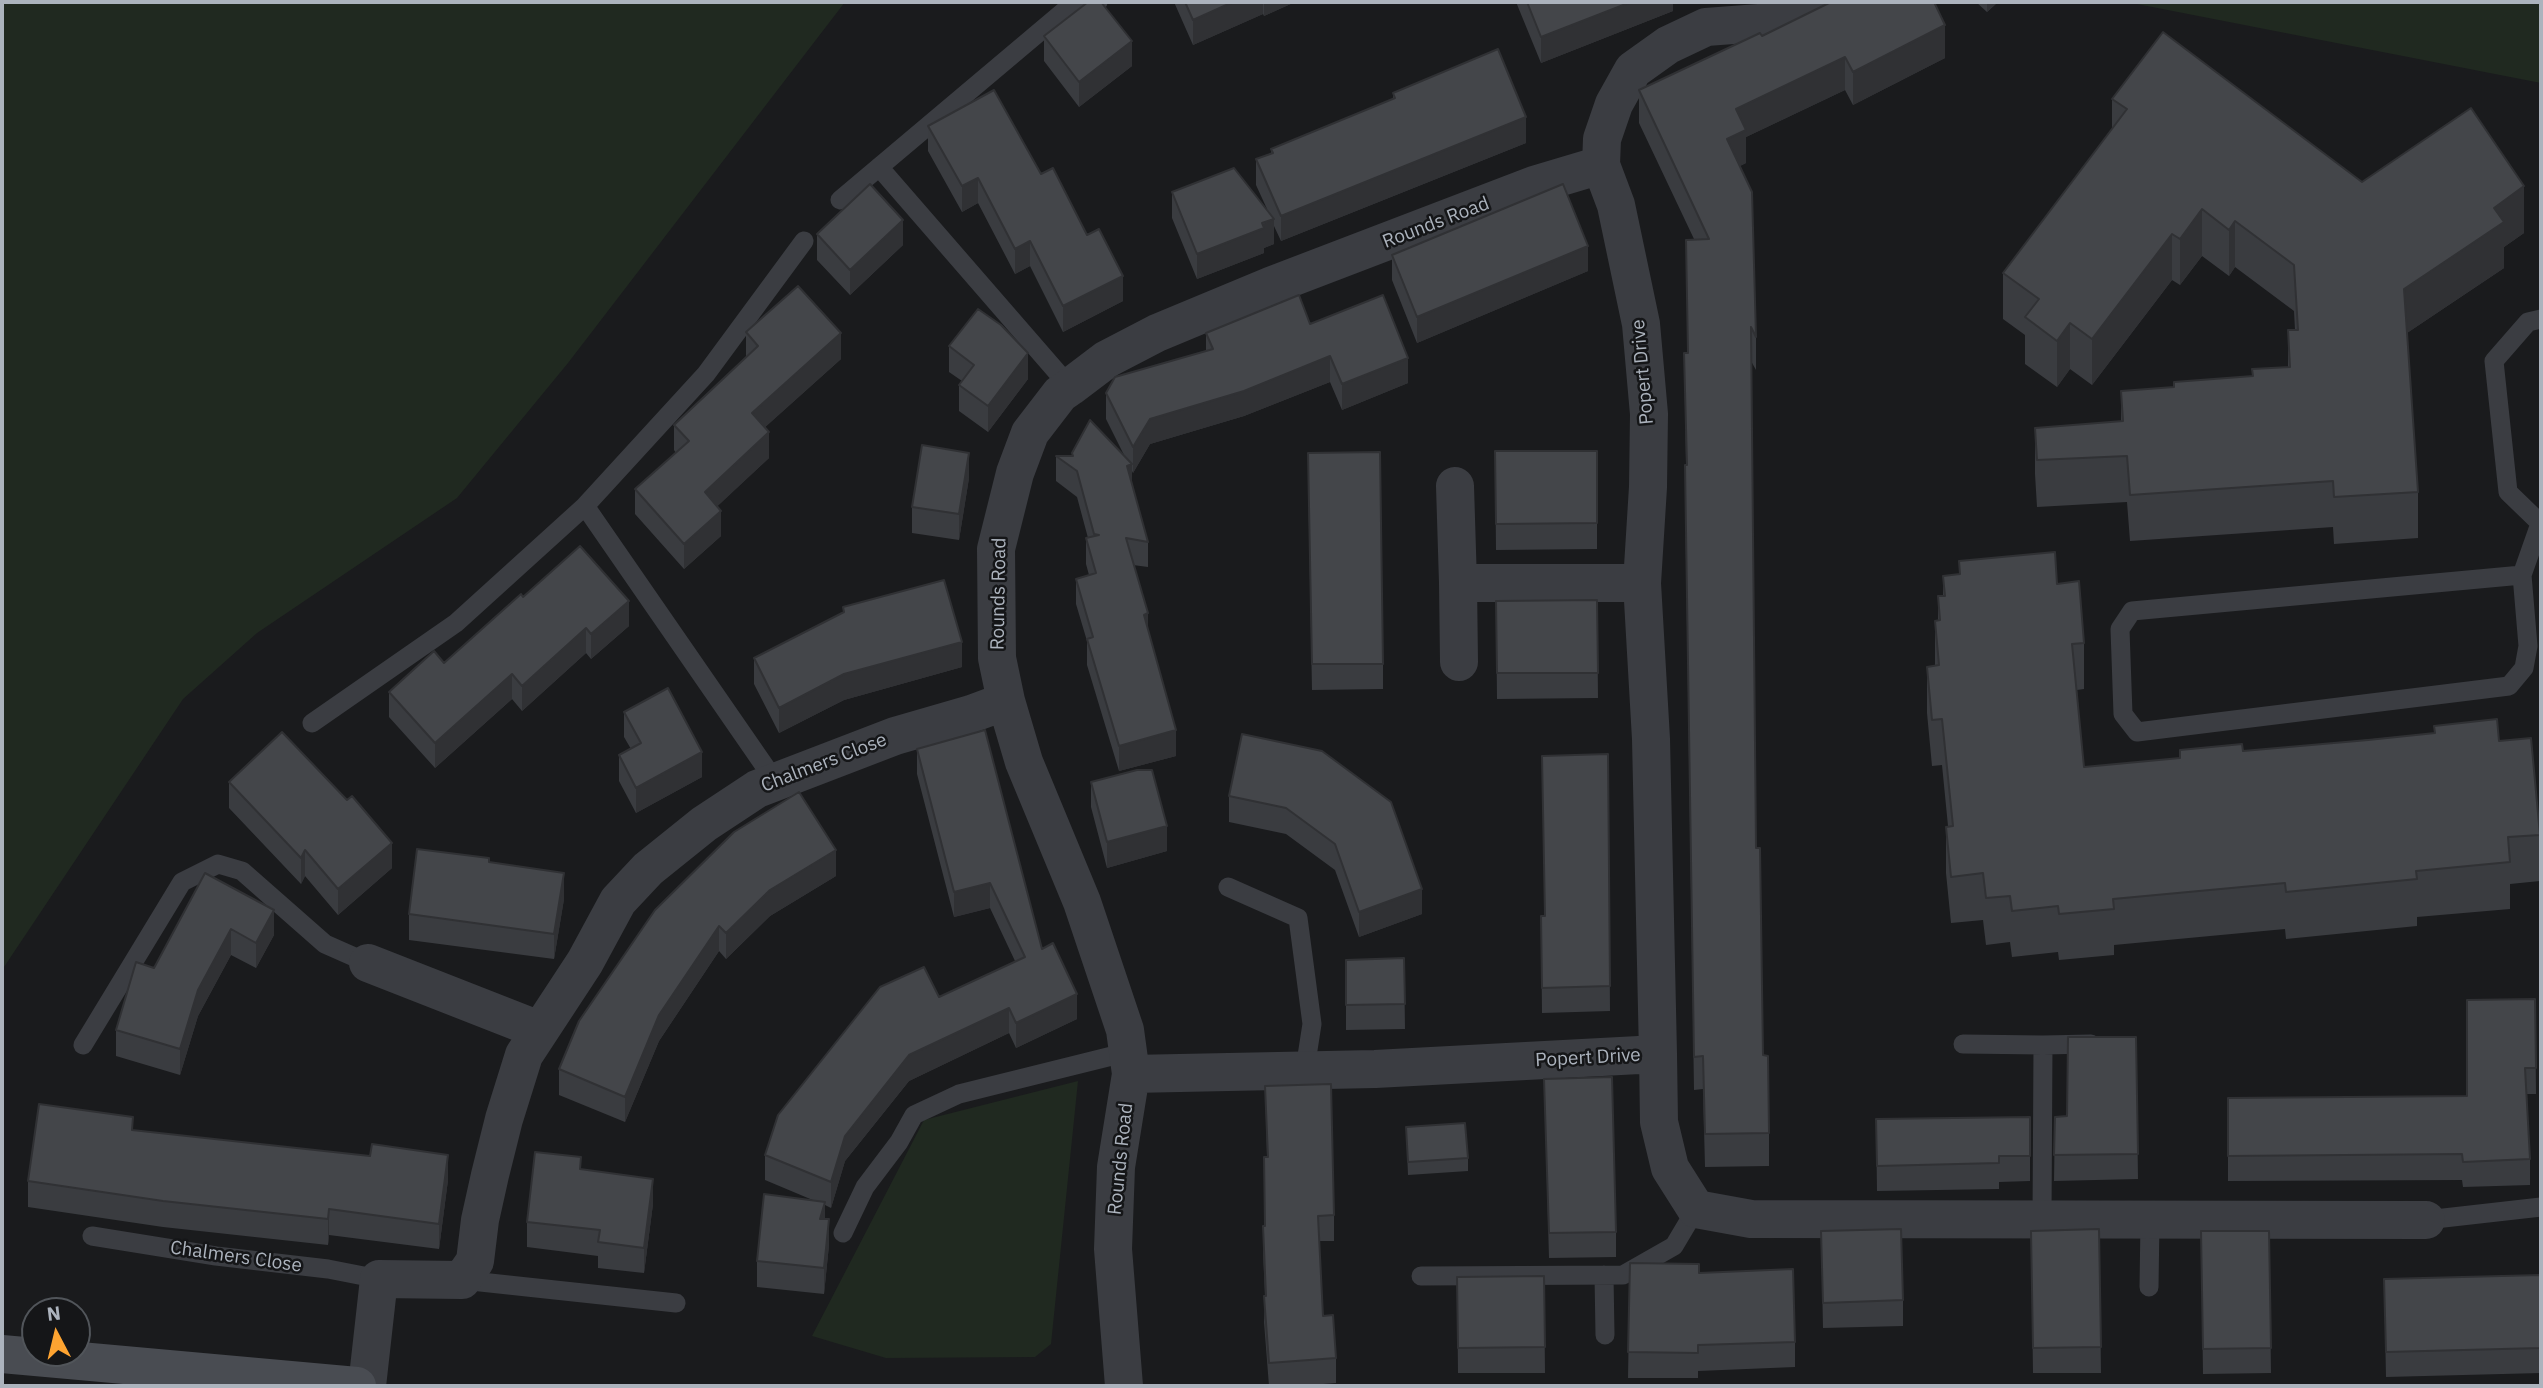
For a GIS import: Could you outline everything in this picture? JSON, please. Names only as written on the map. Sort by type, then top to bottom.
[{"type":"main road","points":[[2,1354],[252,1382],[357,1386]]},
{"type":"street","points":[[1601,165],[1602,139],[1610,116],[1633,70],[1668,44],[1729,13],[1786,21],[1819,2]]},
{"type":"street","name":"Rounds Road","points":[[1124,1386],[1113,1250],[1116,1167],[1129,1063],[1125,1030],[1082,902],[1024,762],[1006,701],[998,658],[996,549],[1015,472],[1030,433],[1060,394],[1107,359],[1209,310],[1534,185],[1601,165]]},
{"type":"street","name":"Popert Drive","points":[[1129,1063],[1375,1069],[1658,1054],[1651,739],[1642,583],[1649,414],[1641,324],[1616,205],[1601,165]]},
{"type":"street","points":[[1455,486],[1459,662]]},
{"type":"street","points":[[1458,583],[1642,583]]},
{"type":"street","name":"Chalmers Close","points":[[379,1279],[462,1280],[475,1261],[480,1220],[504,1119],[524,1055],[585,962],[618,901],[648,869],[704,824],[757,789],[895,736],[1006,701]]},
{"type":"street","points":[[368,963],[539,1030]]},
{"type":"street","points":[[1658,1054],[1659,1122],[1670,1168],[1696,1209],[1751,1219],[2426,1220]]},
{"type":"street","points":[[367,1386],[379,1279]]},
{"type":"lane","points":[[840,200],[1069,8],[1098,2]]},
{"type":"lane","points":[[879,167],[1070,387]]},
{"type":"lane","points":[[312,723],[456,623],[585,506],[706,374],[804,241]]},
{"type":"lane","points":[[2522,575],[2132,611],[2120,629],[2123,715],[2137,732],[2509,686],[2524,668],[2528,646],[2522,575],[2540,522],[2508,492],[2494,360],[2528,322],[2541,319]]},
{"type":"lane","points":[[585,506],[775,781]]},
{"type":"lane","points":[[83,1045],[182,882],[218,864],[242,871],[325,944],[368,963]]},
{"type":"lane","points":[[1228,887],[1298,918],[1312,1024],[1305,1069]]},
{"type":"lane","points":[[1963,1044],[2110,1044]]},
{"type":"lane","points":[[2042,1218],[2043,1045]]},
{"type":"lane","points":[[843,1233],[865,1187],[899,1142],[914,1115],[959,1094],[1129,1063]]},
{"type":"lane","points":[[2426,1220],[2541,1207]]},
{"type":"lane","points":[[1421,1276],[1623,1275],[1674,1246],[1696,1209]]},
{"type":"lane","points":[[2149,1287],[2150,1221]]},
{"type":"lane","name":"Chalmers Close","points":[[92,1236],[216,1256],[328,1269],[379,1279]]},
{"type":"lane","points":[[1604,1275],[1605,1335]]},
{"type":"lane","points":[[462,1280],[676,1303]]},
{"type":"shaded area","points":[[2,2],[845,2],[568,363],[457,498],[257,633],[183,699],[2,970]]},
{"type":"shaded area","points":[[2135,2],[2541,2],[2541,83],[2137,4]]},
{"type":"shaded area","points":[[1078,1081],[1051,1344],[1035,1357],[886,1358],[812,1336],[924,1120]]},
{"type":"building","points":[[1088,2],[1101,2],[1132,41],[1079,82],[1044,36]]},
{"type":"building","points":[[1185,2],[1233,2],[1193,20]]},
{"type":"building","points":[[1527,2],[1631,2],[1541,37]]},
{"type":"building","points":[[1831,2],[1934,2],[1945,25],[1853,72],[1845,57],[1736,109],[1746,130],[1727,139],[1752,192],[1756,337],[1751,327],[1756,848],[1760,848],[1763,1055],[1768,1056],[1769,1133],[1705,1134],[1703,1056],[1694,1057],[1684,353],[1688,353],[1686,240],[1709,239],[1639,90],[1760,33],[1762,36]]},
{"type":"building","points":[[2163,32],[2362,182],[2471,108],[2524,186],[2494,208],[2504,222],[2404,289],[2418,492],[2334,497],[2333,481],[2130,495],[2127,456],[2037,460],[2035,428],[2123,421],[2121,391],[2174,387],[2174,382],[2253,376],[2252,369],[2290,367],[2288,330],[2298,330],[2294,265],[2235,221],[2229,230],[2202,209],[2180,239],[2172,234],[2092,339],[2070,323],[2057,341],[2025,317],[2039,299],[2003,273],[2127,109],[2112,99]]},
{"type":"building","points":[[1498,49],[1526,117],[1281,216],[1256,159],[1273,153],[1271,149],[1395,98],[1393,93]]},
{"type":"building","points":[[994,90],[1041,174],[1053,168],[1087,235],[1099,229],[1123,276],[1063,306],[1030,241],[1015,249],[978,178],[962,186],[928,126]]},
{"type":"building","points":[[1234,168],[1274,219],[1262,223],[1264,228],[1197,254],[1172,192]]},
{"type":"building","points":[[870,184],[903,220],[850,270],[817,234]]},
{"type":"building","points":[[1563,184],[1588,246],[1417,317],[1392,255]]},
{"type":"building","points":[[798,286],[841,333],[752,413],[769,432],[705,492],[721,511],[684,544],[635,489],[689,441],[674,425],[758,346],[746,332]]},
{"type":"building","points":[[1299,295],[1310,324],[1383,295],[1408,358],[1342,384],[1330,356],[1244,391],[1150,419],[1133,447],[1106,393],[1115,377],[1213,349],[1206,333]]},
{"type":"building","points":[[978,309],[1001,325],[1028,353],[988,406],[959,385],[974,365],[949,346]]},
{"type":"building","points":[[1090,420],[1132,464],[1127,466],[1148,542],[1126,538],[1148,613],[1144,615],[1176,730],[1119,746],[1087,639],[1093,637],[1076,579],[1096,573],[1086,538],[1099,535],[1094,534],[1077,471],[1056,456],[1073,456],[1072,453]]},
{"type":"building","points":[[922,445],[969,453],[959,514],[912,507]]},
{"type":"building","points":[[1495,451],[1597,451],[1597,523],[1496,524]]},
{"type":"building","points":[[1380,452],[1383,664],[1312,664],[1308,453]]},
{"type":"building","points":[[580,546],[629,601],[591,634],[586,628],[522,686],[512,674],[435,743],[389,692],[434,651],[444,663]]},
{"type":"building","points":[[2055,552],[2057,584],[2079,581],[2084,643],[2072,644],[2084,767],[2180,758],[2180,750],[2242,744],[2243,751],[2435,733],[2434,726],[2497,719],[2499,741],[2531,738],[2540,835],[2508,837],[2510,862],[2416,871],[2417,879],[2286,892],[2285,883],[2113,899],[2114,909],[2059,914],[2058,906],[2012,911],[2010,896],[1986,898],[1983,873],[1951,877],[1946,827],[1953,826],[1942,719],[1932,720],[1927,667],[1939,665],[1935,621],[1940,620],[1938,596],[1945,596],[1943,576],[1960,574],[1959,561]]},
{"type":"building","points":[[944,580],[962,642],[844,674],[779,708],[754,658],[844,612],[843,607]]},
{"type":"building","points":[[1597,600],[1598,673],[1497,673],[1496,601]]},
{"type":"building","points":[[668,688],[702,752],[636,788],[619,755],[641,743],[624,712]]},
{"type":"building","points":[[985,730],[1042,949],[1053,943],[1077,994],[1016,1023],[1009,1008],[909,1055],[845,1136],[831,1182],[765,1155],[778,1115],[880,987],[924,967],[939,997],[1025,957],[990,883],[954,892],[917,749]]},
{"type":"building","points":[[282,732],[347,800],[352,796],[392,843],[338,889],[305,850],[301,858],[229,782]]},
{"type":"building","points":[[1242,734],[1322,751],[1391,802],[1422,889],[1359,912],[1335,844],[1286,808],[1229,796]]},
{"type":"building","points":[[1608,754],[1610,986],[1542,988],[1541,916],[1545,916],[1542,756]]},
{"type":"building","points":[[1137,770],[1152,770],[1167,826],[1107,842],[1091,782]]},
{"type":"building","points":[[799,792],[836,850],[770,890],[726,933],[719,926],[659,1015],[625,1097],[559,1069],[579,1021],[655,910],[734,832]]},
{"type":"building","points":[[417,849],[489,858],[489,862],[564,873],[554,934],[409,914]]},
{"type":"building","points":[[205,873],[274,910],[256,943],[231,929],[198,990],[180,1049],[116,1030],[136,962],[154,968]]},
{"type":"building","points":[[1404,958],[1405,1004],[1346,1005],[1346,960]]},
{"type":"building","points":[[2535,999],[2536,1068],[2525,1068],[2530,1159],[2463,1162],[2462,1154],[2228,1156],[2228,1098],[2467,1096],[2467,1000]]},
{"type":"building","points":[[2068,1037],[2136,1037],[2138,1154],[2054,1155],[2055,1117],[2067,1116]]},
{"type":"building","points":[[1612,1077],[1616,1232],[1549,1233],[1544,1079]]},
{"type":"building","points":[[1331,1084],[1334,1215],[1318,1216],[1323,1316],[1333,1315],[1336,1358],[1269,1363],[1264,1296],[1264,1157],[1268,1157],[1265,1086]]},
{"type":"building","points":[[39,1104],[133,1117],[132,1130],[370,1156],[372,1144],[448,1155],[439,1224],[329,1209],[328,1219],[163,1201],[28,1181]]},
{"type":"building","points":[[2030,1117],[2030,1156],[1999,1156],[1999,1163],[1877,1166],[1876,1119]]},
{"type":"building","points":[[1465,1123],[1468,1158],[1408,1162],[1406,1127]]},
{"type":"building","points":[[535,1152],[581,1157],[580,1169],[653,1179],[644,1248],[598,1242],[600,1230],[527,1222]]},
{"type":"building","points":[[764,1194],[825,1202],[820,1219],[829,1219],[824,1268],[757,1261]]},
{"type":"building","points":[[1901,1229],[1903,1300],[1823,1303],[1821,1231]]},
{"type":"building","points":[[2099,1229],[2101,1347],[2033,1348],[2031,1231]]},
{"type":"building","points":[[2201,1231],[2269,1231],[2271,1348],[2203,1349]]},
{"type":"building","points":[[1630,1263],[1699,1264],[1699,1273],[1793,1269],[1795,1342],[1698,1345],[1698,1353],[1628,1352]]},
{"type":"building","points":[[2541,1275],[2541,1348],[2386,1352],[2384,1279]]},
{"type":"building","points":[[1544,1276],[1545,1347],[1458,1348],[1457,1277]]}]
